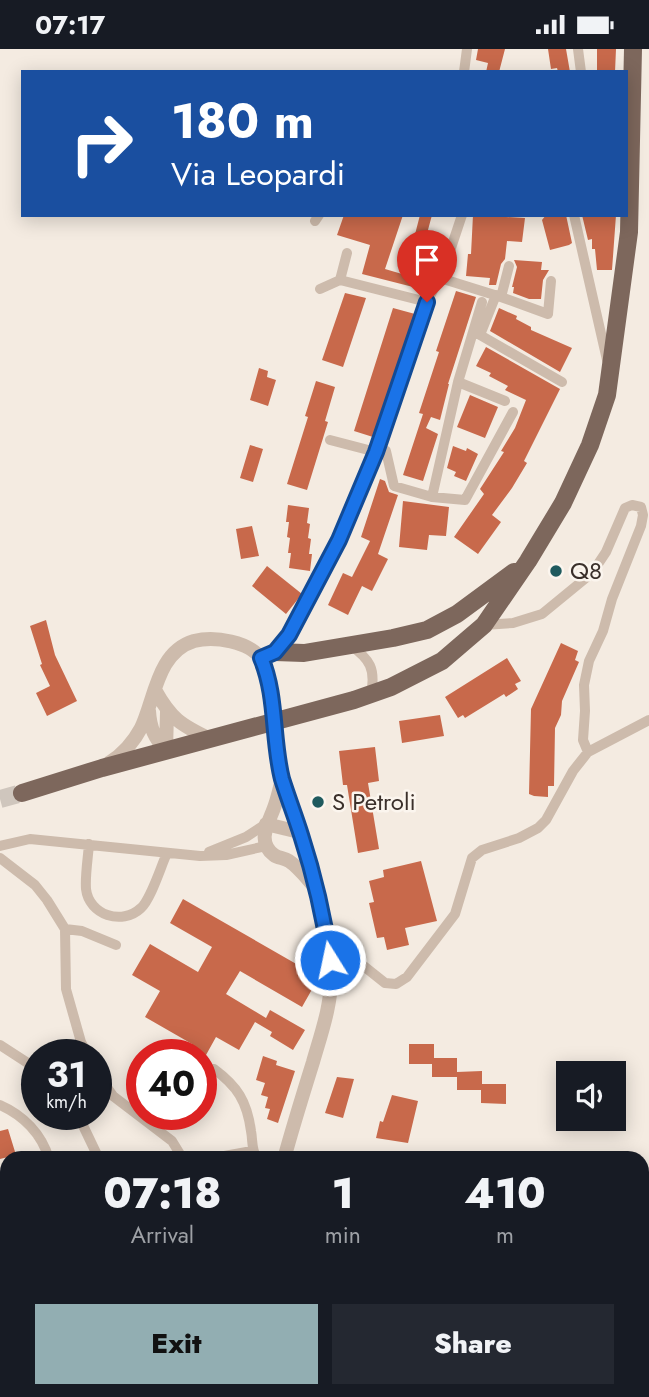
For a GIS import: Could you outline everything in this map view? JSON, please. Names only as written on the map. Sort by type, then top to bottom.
[{"type":"main road","points":[[22,793],[102,768],[371,694],[442,661],[484,625],[528,561],[563,503],[602,415],[629,232],[633,49]]},
{"type":"main road","points":[[268,655],[304,653],[427,630],[457,614],[528,561]]},
{"type":"street","points":[[464,70],[467,49]]},
{"type":"street","points":[[578,49],[581,70]]},
{"type":"street","points":[[286,1151],[326,1017],[332,975],[316,890],[302,837],[282,779],[270,694],[268,655],[289,635],[339,540],[376,452],[427,302],[440,278],[461,217]]},
{"type":"street","points":[[574,217],[610,373]]},
{"type":"street","points":[[340,279],[347,253]]},
{"type":"street","points":[[509,265],[499,296],[480,335],[562,382]]},
{"type":"street","points":[[440,278],[548,314],[551,281]]},
{"type":"street","points":[[320,289],[340,279],[427,302]]},
{"type":"street","points":[[432,496],[458,382],[482,302]]},
{"type":"street","points":[[458,382],[505,401]]},
{"type":"street","points":[[330,440],[376,452],[386,451],[394,486],[432,496],[465,500],[513,412]]},
{"type":"street","points":[[484,625],[513,623],[542,614],[592,573],[606,552],[625,509],[632,505],[640,506],[643,515],[641,526],[612,599],[603,631],[589,661],[584,685],[583,740],[588,752]]},
{"type":"street","points":[[102,768],[121,755],[141,728],[164,666],[173,655],[193,642],[214,639],[268,655]]},
{"type":"street","points":[[350,645],[369,662],[374,681],[371,694]]},
{"type":"street","points":[[155,690],[167,712],[181,725],[210,739]]},
{"type":"street","points":[[149,710],[154,736],[166,751]]},
{"type":"street","points":[[166,751],[167,712]]},
{"type":"street","points":[[326,936],[385,983],[396,983],[407,977],[455,915],[472,858],[482,850],[538,828],[588,752],[649,720]]},
{"type":"street","points":[[282,779],[274,809],[266,824],[266,846],[274,855],[287,860],[301,871],[316,890]]},
{"type":"street","points":[[200,856],[246,837],[266,824],[295,831],[302,837]]},
{"type":"street","points":[[287,860],[296,851],[302,837]]},
{"type":"street","points":[[0,846],[30,839],[200,856],[226,855],[266,846]]},
{"type":"street","points":[[89,845],[86,890],[99,911],[112,917],[132,914],[143,907],[167,853]]},
{"type":"street","points":[[0,857],[34,885],[65,929],[66,989],[80,1039]]},
{"type":"street","points":[[65,929],[116,944]]},
{"type":"street","points":[[0,1045],[21,1059]]},
{"type":"street","points":[[217,1071],[234,1084],[244,1105],[254,1151]]},
{"type":"street","points":[[112,1095],[172,1140],[178,1151]]},
{"type":"street","points":[[0,1105],[24,1117],[47,1151]]},
{"type":"street","points":[[85,1130],[95,1151]]},
{"type":"building","points":[[478,49],[505,49],[500,70],[486,70],[488,63],[476,60]]},
{"type":"building","points":[[548,49],[566,49],[570,70],[551,69]]},
{"type":"building","points":[[597,49],[616,49],[615,70],[597,70]]},
{"type":"building","points":[[343,217],[402,217],[385,269],[419,279],[417,288],[362,274],[370,245],[337,235]]},
{"type":"building","points":[[419,217],[431,217],[421,274],[405,273]]},
{"type":"building","points":[[473,217],[525,218],[522,242],[507,241],[505,259],[501,264],[496,285],[489,285],[490,278],[466,276],[468,254],[471,254]]},
{"type":"building","points":[[544,217],[566,217],[572,243],[550,250],[542,220]]},
{"type":"building","points":[[582,217],[616,217],[612,270],[597,270],[592,239],[588,240]]},
{"type":"building","points":[[514,260],[542,262],[541,270],[549,270],[543,280],[541,299],[529,299],[513,293],[517,267]]},
{"type":"building","points":[[456,291],[476,297],[448,384],[440,420],[431,417],[426,428],[438,434],[423,481],[403,475],[423,414],[419,413],[439,352],[436,351]]},
{"type":"building","points":[[345,293],[366,298],[343,367],[322,360]]},
{"type":"building","points":[[393,308],[415,314],[373,437],[354,431]]},
{"type":"building","points":[[499,308],[517,316],[516,319],[531,327],[531,330],[572,348],[560,372],[490,331]]},
{"type":"building","points":[[486,347],[560,389],[524,461],[527,463],[492,515],[501,522],[478,554],[454,537],[484,494],[480,489],[504,452],[501,451],[515,428],[526,400],[505,390],[508,386],[476,366]]},
{"type":"building","points":[[259,368],[268,371],[267,377],[276,380],[268,406],[250,400]]},
{"type":"building","points":[[316,381],[335,387],[325,421],[328,422],[307,490],[287,484]]},
{"type":"building","points":[[470,395],[498,407],[485,438],[457,427]]},
{"type":"building","points":[[250,445],[263,449],[253,482],[240,478]]},
{"type":"building","points":[[453,446],[466,451],[467,448],[478,454],[466,481],[454,476],[456,472],[447,468]]},
{"type":"building","points":[[380,479],[385,481],[389,492],[398,495],[378,554],[388,559],[372,591],[362,586],[348,615],[328,605],[343,573],[352,577],[370,541],[361,537]]},
{"type":"building","points":[[403,501],[449,507],[446,536],[429,535],[427,550],[399,547]]},
{"type":"building","points":[[288,505],[309,508],[309,554],[312,554],[310,571],[289,568],[289,522],[286,522]]},
{"type":"building","points":[[252,526],[259,556],[241,559],[236,529]]},
{"type":"building","points":[[267,566],[302,594],[286,614],[252,586]]},
{"type":"building","points":[[46,620],[55,655],[77,701],[47,716],[36,693],[50,686],[40,665],[42,664],[30,626]]},
{"type":"building","points":[[561,643],[578,651],[575,660],[579,662],[562,701],[561,715],[555,728],[554,786],[548,786],[548,797],[534,796],[529,794],[531,709]]},
{"type":"building","points":[[507,658],[521,681],[515,684],[518,689],[506,697],[504,694],[465,718],[463,715],[458,718],[445,697]]},
{"type":"building","points":[[440,715],[444,736],[402,743],[399,721]]},
{"type":"building","points":[[375,747],[379,781],[368,783],[379,849],[358,853],[347,785],[343,785],[339,751]]},
{"type":"building","points":[[421,861],[437,921],[405,928],[409,945],[387,950],[384,937],[377,938],[369,903],[374,902],[369,881],[384,877],[383,870]]},
{"type":"building","points":[[183,899],[319,977],[302,1007],[240,971],[226,994],[266,1018],[270,1010],[305,1030],[293,1050],[270,1036],[272,1032],[255,1022],[239,1050],[216,1037],[183,1039],[145,1017],[160,991],[132,975],[150,944],[198,972],[212,947],[170,923]]},
{"type":"building","points":[[409,1044],[434,1044],[434,1058],[457,1058],[457,1072],[482,1071],[482,1084],[506,1084],[506,1104],[481,1103],[481,1090],[457,1090],[457,1077],[432,1077],[432,1064],[409,1064]]},
{"type":"building","points":[[263,1056],[277,1061],[276,1065],[295,1071],[278,1123],[267,1119],[270,1109],[265,1108],[268,1097],[261,1095],[265,1083],[256,1080]]},
{"type":"building","points":[[337,1077],[354,1079],[343,1118],[325,1113]]},
{"type":"building","points":[[392,1095],[418,1101],[408,1143],[376,1138],[380,1121],[383,1122]]},
{"type":"building","points":[[8,1129],[15,1151],[0,1151],[0,1131]]},
{"type":"tunnel","points":[[0,799],[22,793]]},
{"type":"place","name":"Q8","points":[[556,571]]},
{"type":"place","name":"S Petroli","points":[[318,802]]},
{"type":"route","points":[[330,960],[302,837],[282,779],[268,674],[261,658],[275,652],[289,635],[339,540],[376,452],[427,302]]}]
